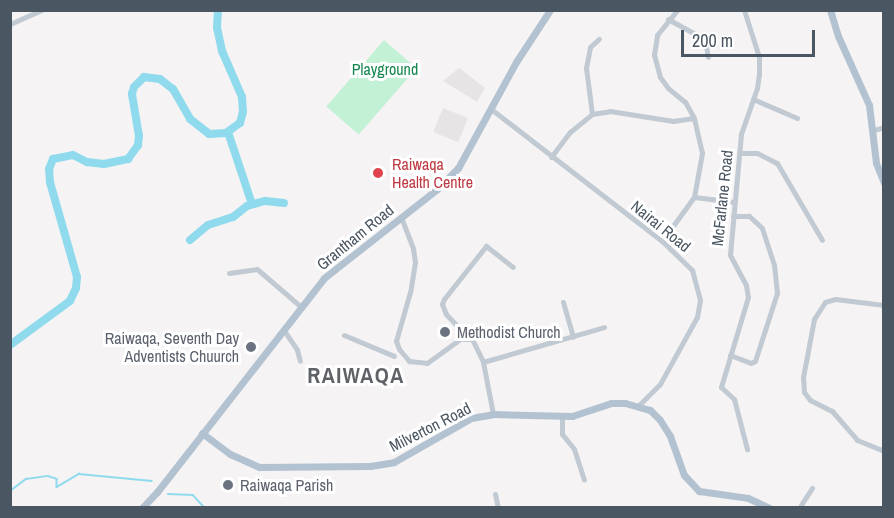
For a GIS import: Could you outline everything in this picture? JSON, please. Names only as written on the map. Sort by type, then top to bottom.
[{"type":"main road","name":"Grantham Road","points":[[148,506],[300,306],[345,259],[437,189],[458,168],[516,62],[550,10]]},
{"type":"main road","points":[[830,10],[838,36],[869,105],[874,130],[876,163],[884,183]]},
{"type":"main road","name":"Milverton Road","points":[[202,433],[230,454],[259,467],[370,466],[394,462],[471,418],[494,414],[562,416],[582,414],[611,403],[639,405]]},
{"type":"main road","points":[[639,405],[650,410],[660,420],[670,436],[684,475],[699,491],[748,498],[770,507]]},
{"type":"street","points":[[10,24],[41,10]]},
{"type":"street","points":[[662,241],[694,197],[702,153],[694,118],[685,102],[668,88],[656,66],[654,55],[657,35],[677,10]]},
{"type":"street","name":"McFarlane Road","points":[[744,10],[759,57],[757,88],[744,122],[730,255],[746,285],[748,297],[721,387],[734,399],[747,449]]},
{"type":"street","points":[[668,19],[697,36],[706,46],[708,57]]},
{"type":"street","points":[[592,114],[586,68],[590,47],[599,39]]},
{"type":"street","points":[[753,99],[797,118]]},
{"type":"street","name":"Nairai Road","points":[[491,109],[662,241],[692,270],[700,300],[697,317],[660,384],[639,405]]},
{"type":"street","points":[[551,157],[570,132],[592,114],[610,111],[674,122],[694,118]]},
{"type":"street","points":[[874,130],[884,127]]},
{"type":"street","points":[[741,153],[758,153],[777,163],[822,240]]},
{"type":"street","points":[[694,197],[735,202]]},
{"type":"street","points":[[730,355],[751,363],[755,361],[777,293],[774,265],[762,228],[749,216],[733,216]]},
{"type":"street","points":[[401,217],[413,249],[415,262],[410,292],[396,341],[399,349],[409,361],[427,363],[460,339],[468,337]]},
{"type":"street","points":[[494,414],[483,362],[476,344],[446,314],[442,304],[486,246],[513,267]]},
{"type":"street","points":[[229,273],[257,269],[300,306]]},
{"type":"street","points":[[884,305],[835,299],[825,302],[814,319],[803,377],[804,392],[810,400],[832,411],[857,440],[884,451]]},
{"type":"street","points":[[563,302],[573,337]]},
{"type":"street","points":[[483,362],[604,327]]},
{"type":"street","points":[[283,328],[297,350],[300,361]]},
{"type":"street","points":[[344,335],[394,356]]},
{"type":"street","points":[[562,416],[562,434],[574,449],[584,478]]},
{"type":"street","points":[[799,507],[812,488]]},
{"type":"street","points":[[495,494],[498,507]]},
{"type":"shaded area","points":[[459,68],[485,88],[477,102],[443,81]]},
{"type":"shaded area","points":[[443,108],[468,118],[458,142],[433,132]]},
{"type":"green space","name":"Playground","points":[[384,40],[416,68],[359,135],[326,106]]},
{"type":"waterway","points":[[10,345],[70,301],[76,288],[77,277],[50,182],[49,169],[53,159],[73,155],[87,162],[104,164],[128,159],[138,145],[139,136],[132,94],[134,87],[144,77],[160,79],[173,89],[190,119],[209,134],[226,133],[240,123],[243,112],[242,97],[222,51],[217,28],[218,10]]},
{"type":"waterway","points":[[228,132],[252,204]]},
{"type":"waterway","points":[[190,240],[208,225],[233,217],[247,206],[265,201],[284,203]]},
{"type":"waterway","points":[[10,491],[26,479],[48,476],[57,479],[57,487],[79,474],[152,481]]},
{"type":"waterway","points":[[168,494],[193,495],[205,508]]},
{"type":"place","name":"Raiwaqa Health Centre","points":[[378,173]]},
{"type":"place","name":"Methodist Church","points":[[445,332]]},
{"type":"place","name":"Raiwaqa, Seventh Day Adventists Chuurch","points":[[251,347]]},
{"type":"place","name":"Raiwaqa Parish","points":[[228,485]]},
{"type":"district","name":"RAIWAQA","points":[[356,376]]}]
